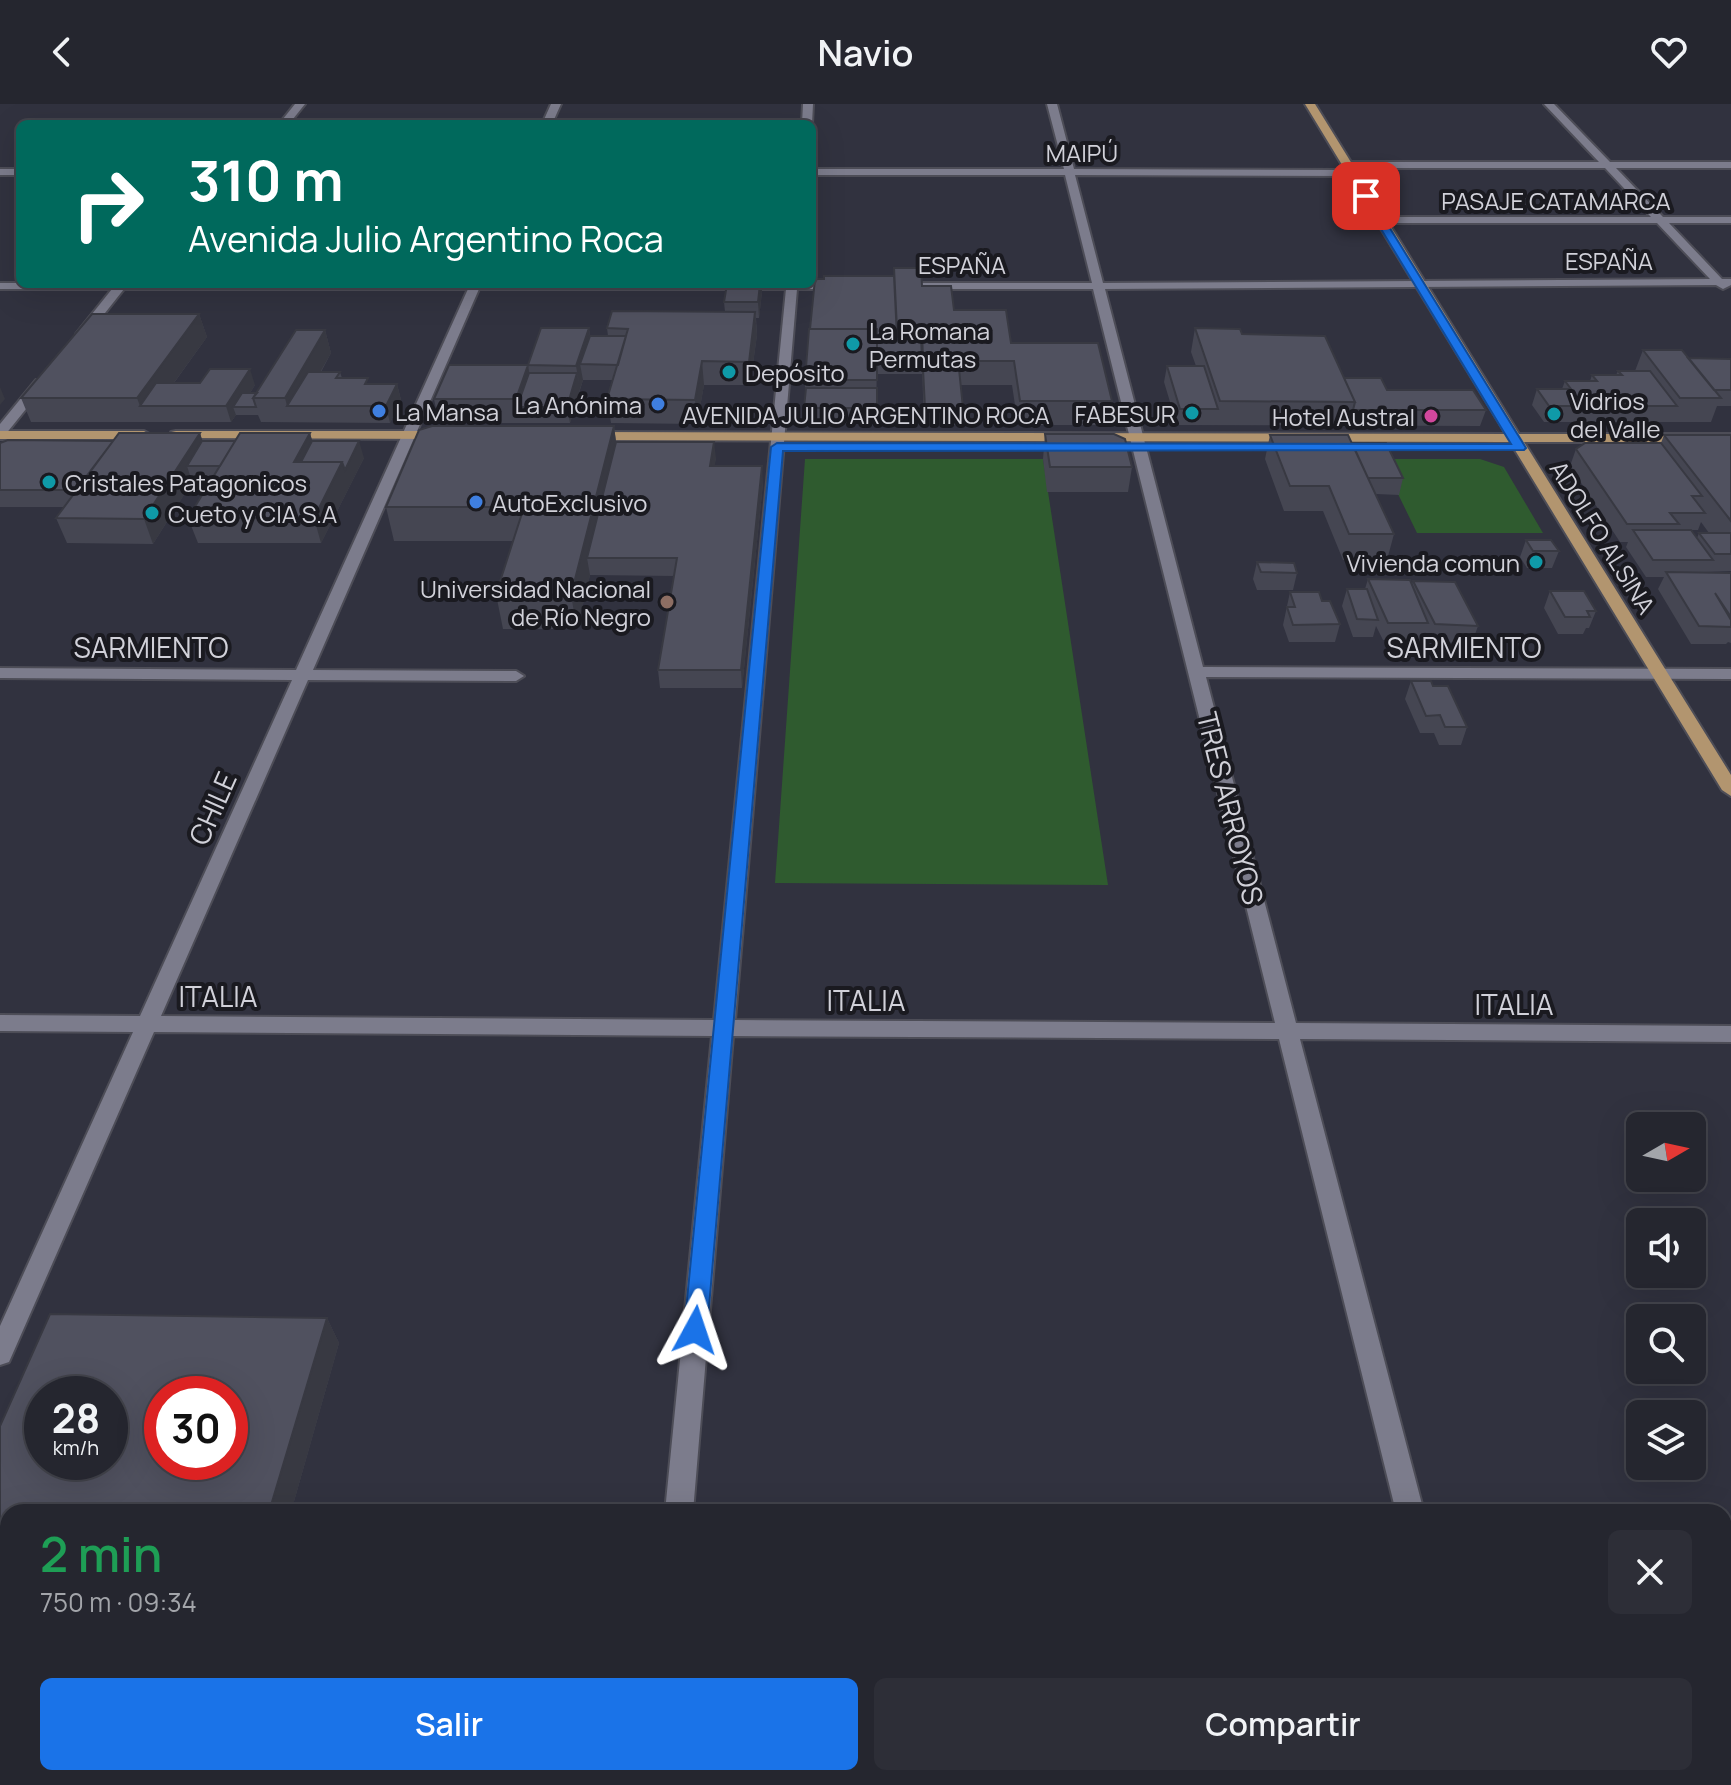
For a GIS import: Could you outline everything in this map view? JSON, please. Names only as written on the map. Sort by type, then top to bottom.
[{"type":"main road","name":"ADOLFO ALSINA","points":[[1310,104],[1731,790]]},
{"type":"main road","points":[[0,433],[453,441]]},
{"type":"main road","name":"AVENIDA JULIO ARGENTINO ROCA","points":[[1517,443],[1731,438]]},
{"type":"main road","points":[[171,447],[406,441]]},
{"type":"main road","name":"AVENIDA JULIO ARGENTINO ROCA","points":[[576,441],[1517,443],[1731,448]]},
{"type":"main road","points":[[0,447],[155,447]]},
{"type":"street","points":[[287,120],[300,104]]},
{"type":"street","name":"TRES ARROYOS","points":[[1052,104],[1408,1504]]},
{"type":"street","points":[[1549,104],[1725,282],[1731,294]]},
{"type":"street","name":"MAIPÚ","points":[[816,172],[1731,165]]},
{"type":"street","name":"PASAJE CATAMARCA","points":[[1380,220],[1731,220]]},
{"type":"street","name":"ESPAÑA","points":[[883,286],[1725,282]]},
{"type":"street","points":[[816,285],[853,286]]},
{"type":"street","points":[[71,347],[119,288]]},
{"type":"street","name":"CHILE","points":[[0,1354],[475,288]]},
{"type":"street","points":[[680,1504],[792,288]]},
{"type":"street","points":[[0,433],[51,371]]},
{"type":"street","name":"SARMIENTO","points":[[1197,672],[1731,674]]},
{"type":"street","name":"SARMIENTO","points":[[0,673],[516,676]]},
{"type":"street","name":"ITALIA","points":[[0,1023],[1731,1034]]},
{"type":"green space","points":[[805,459],[1043,459],[1108,885],[775,883]]},
{"type":"green space","points":[[1381,459],[1480,459],[1504,467],[1543,533],[1417,533]]},
{"type":"building","points":[[894,268],[921,268],[922,286],[951,286],[954,310],[1006,310],[1011,343],[1098,343],[1112,401],[1020,401],[1014,361],[923,361],[922,329],[897,329]]},
{"type":"building","points":[[824,276],[894,276],[897,337],[921,337],[922,359],[877,358],[877,329],[810,329],[816,279],[824,279]]},
{"type":"building","points":[[726,288],[760,288],[758,302],[724,302]]},
{"type":"building","points":[[612,311],[755,312],[749,362],[702,361],[695,400],[607,399],[628,329],[607,328]]},
{"type":"building","points":[[92,314],[199,314],[137,398],[21,398]]},
{"type":"building","points":[[541,328],[589,328],[576,366],[528,365]]},
{"type":"building","points":[[1195,328],[1240,329],[1242,334],[1325,336],[1355,402],[1220,401]]},
{"type":"building","points":[[809,329],[877,329],[877,380],[805,380]]},
{"type":"building","points":[[296,330],[325,330],[285,398],[253,398]]},
{"type":"building","points":[[590,336],[626,336],[618,365],[580,364]]},
{"type":"building","points":[[1643,350],[1682,350],[1721,398],[1680,398]]},
{"type":"building","points":[[1688,358],[1731,359],[1731,390],[1714,390]]},
{"type":"building","points":[[449,365],[528,365],[516,399],[434,399]]},
{"type":"building","points":[[1167,366],[1204,366],[1218,409],[1180,409]]},
{"type":"building","points":[[210,369],[250,369],[226,406],[140,406],[156,383],[200,383]]},
{"type":"building","points":[[923,369],[959,369],[963,408],[925,408]]},
{"type":"building","points":[[1618,371],[1650,371],[1677,406],[1549,406],[1537,389],[1571,389],[1565,381],[1597,381],[1592,375],[1622,375]]},
{"type":"building","points":[[308,372],[340,372],[336,378],[368,378],[365,384],[397,384],[386,406],[287,406]]},
{"type":"building","points":[[529,373],[577,373],[567,407],[517,407]]},
{"type":"building","points":[[1344,378],[1381,378],[1387,390],[1473,390],[1486,410],[1353,410],[1355,402]]},
{"type":"building","points":[[806,388],[877,388],[877,408],[804,408]]},
{"type":"building","points":[[242,393],[257,393],[253,398],[256,407],[233,407]]},
{"type":"building","points":[[432,426],[614,426],[571,595],[496,594],[524,507],[386,507],[419,430]]},
{"type":"building","points":[[119,433],[200,433],[144,519],[56,518]]},
{"type":"building","points":[[240,433],[310,433],[294,462],[342,462],[314,518],[188,518]]},
{"type":"building","points":[[1045,434],[1114,434],[1125,439],[1132,467],[1050,467]]},
{"type":"building","points":[[1270,435],[1348,435],[1394,534],[1349,534],[1329,486],[1290,486]]},
{"type":"building","points":[[1664,435],[1731,435],[1731,521]]},
{"type":"building","points":[[8,440],[113,441],[76,490],[0,490],[0,443]]},
{"type":"building","points":[[202,441],[235,441],[220,466],[187,466]]},
{"type":"building","points":[[312,441],[359,441],[345,470],[342,462],[301,462]]},
{"type":"building","name":"Universidad Nacional de Río Negro","points":[[616,442],[714,442],[710,466],[762,466],[741,670],[658,670],[677,558],[587,558]]},
{"type":"building","points":[[1352,443],[1386,443],[1403,478],[1368,478]]},
{"type":"building","points":[[1585,443],[1661,443],[1702,496],[1692,496],[1705,513],[1670,513],[1679,524],[1627,524],[1576,449]]},
{"type":"building","points":[[1633,530],[1691,530],[1713,560],[1653,560]]},
{"type":"building","points":[[1699,533],[1731,533],[1731,554],[1715,554]]},
{"type":"building","points":[[1526,540],[1551,540],[1559,551],[1533,551]]},
{"type":"building","points":[[1257,562],[1294,563],[1297,573],[1261,572]]},
{"type":"building","points":[[1666,572],[1731,573],[1731,617],[1715,593],[1731,620],[1731,627],[1699,626]]},
{"type":"building","points":[[1368,579],[1410,580],[1428,623],[1388,623]]},
{"type":"building","points":[[1413,581],[1455,582],[1478,626],[1435,624]]},
{"type":"building","points":[[1347,589],[1367,589],[1378,620],[1357,619]]},
{"type":"building","points":[[1550,591],[1584,591],[1596,611],[1587,611],[1590,617],[1565,617]]},
{"type":"building","points":[[1290,592],[1319,592],[1322,601],[1330,601],[1340,624],[1293,625],[1287,607],[1295,607]]},
{"type":"building","points":[[1411,681],[1431,681],[1433,686],[1448,686],[1467,727],[1445,727],[1440,715],[1426,716]]},
{"type":"building","points":[[50,1314],[327,1318],[271,1504],[0,1504],[0,1426]]},
{"type":"place","name":"La Romana Permutas","points":[[853,344]]},
{"type":"place","name":"Depósito","points":[[729,372]]},
{"type":"place","name":"La Anónima","points":[[658,404]]},
{"type":"place","name":"La Mansa","points":[[379,411]]},
{"type":"place","name":"FABESUR","points":[[1192,413]]},
{"type":"place","name":"Vidrios del Valle","points":[[1554,414]]},
{"type":"place","name":"Hotel Austral","points":[[1431,416]]},
{"type":"place","name":"Cristales Patagonicos","points":[[49,482]]},
{"type":"place","name":"AutoExclusivo","points":[[476,502]]},
{"type":"place","name":"Cueto y CIA S.A","points":[[152,513]]},
{"type":"place","name":"Vivienda comun","points":[[1536,562]]},
{"type":"place","name":"Universidad Nacional de Río Negro","points":[[667,602]]},
{"type":"route","points":[[695,1330],[777,447],[1520,448],[1366,196]]}]
